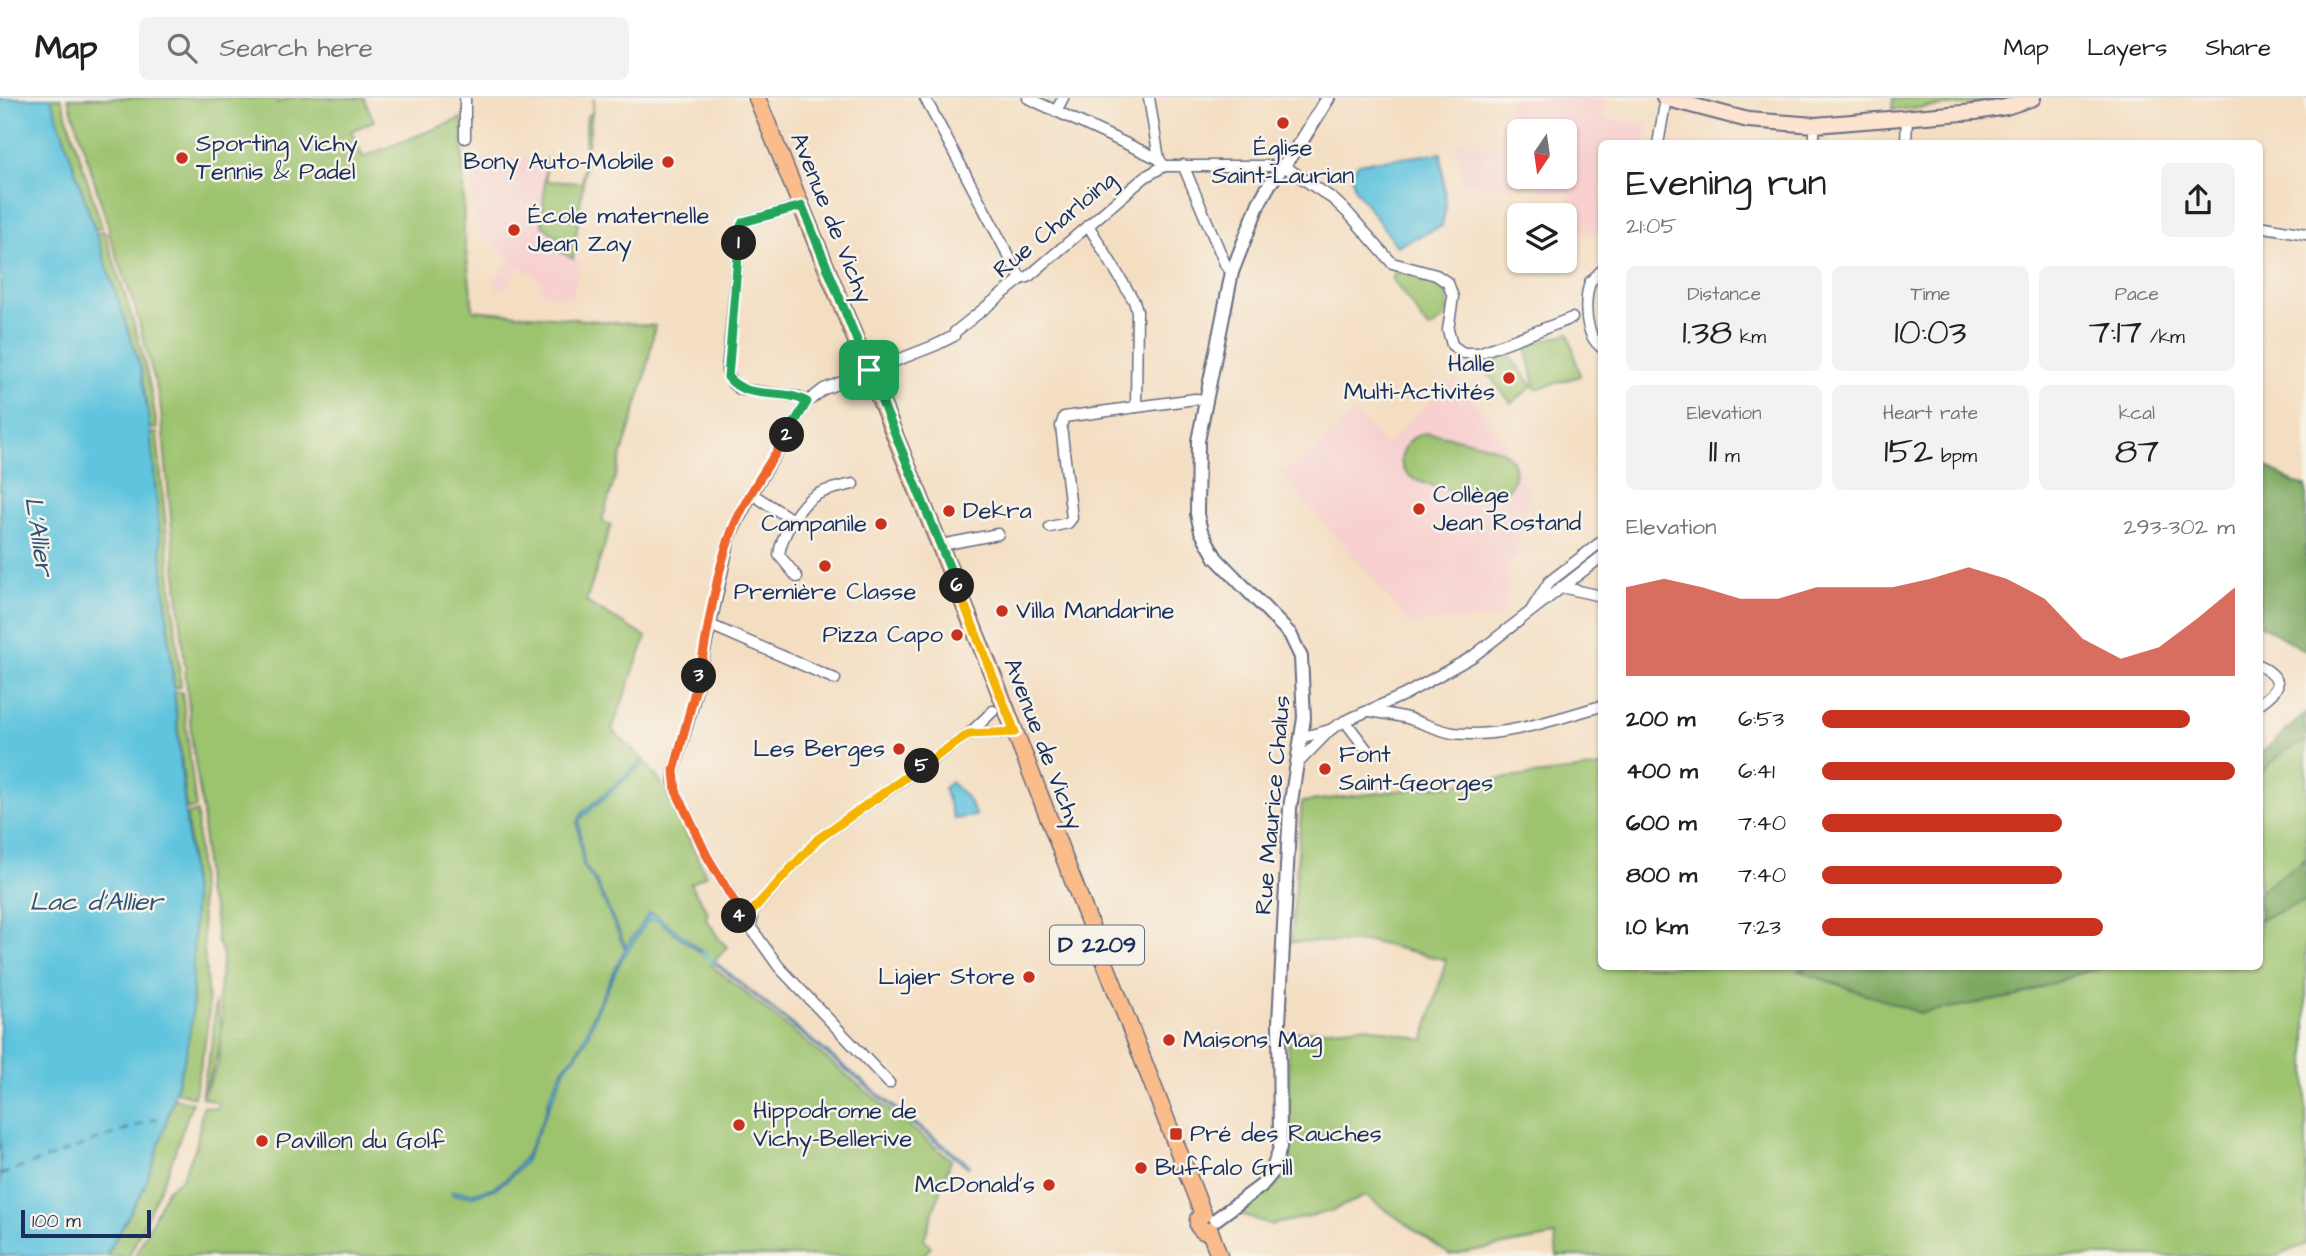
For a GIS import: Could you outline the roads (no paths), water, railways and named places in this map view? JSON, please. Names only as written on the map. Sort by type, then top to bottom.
[{"type":"main road","name":"Avenue de Vichy","points":[[757,98],[941,545],[1209,1222],[1219,1256]]},
{"type":"main road","points":[[1672,100],[1748,120],[1815,125],[1975,113],[2034,98]]},
{"type":"street","points":[[465,98],[466,138]]},
{"type":"street","points":[[925,98],[1021,279]]},
{"type":"street","points":[[1028,98],[1162,162],[1183,165],[1284,166],[1349,214],[1392,263],[1436,275],[1448,283],[1453,297],[1448,330],[1452,345],[1463,352],[1479,353],[1572,318]]},
{"type":"street","points":[[1056,111],[1062,98]]},
{"type":"street","points":[[1149,98],[1162,162]]},
{"type":"street","name":"Rue Maurice Chalus","points":[[1209,1222],[1261,1186],[1271,1174],[1280,1148],[1279,1023],[1290,808],[1303,737],[1303,668],[1298,648],[1275,618],[1216,558],[1200,531],[1196,492],[1197,454],[1233,272],[1269,185],[1328,98]]},
{"type":"street","points":[[1659,140],[1672,100]]},
{"type":"street","points":[[1906,140],[1907,118]]},
{"type":"street","points":[[1813,140],[1815,125]]},
{"type":"street","name":"Rue Charloing","points":[[807,402],[824,388],[954,336],[1021,279],[1034,272],[1162,162]]},
{"type":"street","points":[[1183,165],[1226,266],[1233,272]]},
{"type":"street","points":[[802,206],[743,222],[741,226],[728,377],[740,389],[799,397],[807,402],[752,494],[730,537],[693,705],[674,771],[674,782],[707,856],[779,967],[889,1083]]},
{"type":"street","points":[[1088,225],[1136,306],[1136,407]]},
{"type":"street","points":[[2263,227],[2306,234]]},
{"type":"street","points":[[1598,274],[1590,282],[1587,317],[1591,335],[1598,343]]},
{"type":"street","points":[[1050,527],[1068,523],[1072,518],[1062,419],[1072,415],[1195,399],[1206,400]]},
{"type":"street","points":[[797,577],[779,555],[780,541],[806,501],[817,494],[853,484]]},
{"type":"street","points":[[752,494],[794,521]]},
{"type":"street","points":[[941,545],[998,534]]},
{"type":"street","points":[[1532,610],[1549,582],[1598,544]]},
{"type":"street","points":[[1298,763],[1330,730],[1400,697],[1472,657],[1598,559]]},
{"type":"street","points":[[1562,587],[1598,595]]},
{"type":"street","points":[[710,625],[835,679]]},
{"type":"street","points":[[2263,667],[2278,680],[2278,686],[2275,692],[2263,701]]},
{"type":"street","points":[[1400,697],[1401,717]]},
{"type":"street","points":[[1368,710],[1401,717],[1443,731],[1471,733],[1497,732],[1560,719],[1598,707]]},
{"type":"street","points":[[747,917],[818,839],[969,734],[993,711]]},
{"type":"street","points":[[1345,721],[1370,754]]},
{"type":"street","points":[[1303,737],[1330,730]]},
{"type":"street","points":[[969,734],[1015,732]]},
{"type":"water","name":"Lac d'Allier","points":[[0,98],[51,98],[141,369],[150,429],[194,908],[192,1018],[186,1054],[144,1188],[106,1256],[0,1256]]},
{"type":"water","points":[[1441,153],[1446,207],[1442,226],[1397,246],[1355,189],[1351,174],[1359,163]]},
{"type":"water","points":[[643,760],[645,762],[580,819],[584,864],[597,883],[626,947],[649,913],[657,916],[707,955],[657,920],[648,920],[621,961],[596,1013],[588,1037],[576,1056],[566,1067],[525,1162],[509,1179],[494,1189],[474,1196],[453,1195],[452,1191],[474,1193],[494,1187],[509,1176],[525,1157],[544,1117],[550,1095],[564,1066],[575,1055],[586,1034],[625,949],[596,884],[583,866],[577,823],[582,813]]},
{"type":"water","points":[[951,782],[968,799],[976,816],[954,819],[944,788]]},
{"type":"water","points":[[714,961],[970,1165],[968,1167],[915,1126]]},
{"type":"waterway","points":[[703,953],[714,963]]},
{"type":"place","name":"Église Saint-Laurian","points":[[1283,123]]},
{"type":"place","name":"Sporting Vichy Tennis & Padel","points":[[182,158]]},
{"type":"place","name":"Bony Auto-Mobile","points":[[668,162]]},
{"type":"place","name":"École maternelle Jean Zay","points":[[514,230]]},
{"type":"place","name":"Halle Multi-Activités","points":[[1509,378]]},
{"type":"place","name":"Collège Jean Rostand","points":[[1419,509]]},
{"type":"place","name":"Dekra","points":[[949,511]]},
{"type":"place","name":"Campanile","points":[[881,524]]},
{"type":"place","name":"Première Classe","points":[[825,566]]},
{"type":"place","name":"Villa Mandarine","points":[[1002,611]]},
{"type":"place","name":"Pizza Capo","points":[[957,635]]},
{"type":"place","name":"Les Berges","points":[[899,749]]},
{"type":"place","name":"Font Saint-Georges","points":[[1325,769]]},
{"type":"place","name":"Ligier Store","points":[[1029,977]]},
{"type":"place","name":"Maisons Mag","points":[[1169,1040]]},
{"type":"place","name":"Hippodrome de Vichy-Bellerive","points":[[739,1125]]},
{"type":"place","name":"Pré des Rauches","points":[[1176,1134]]},
{"type":"place","name":"Pavillon du Golf","points":[[262,1141]]},
{"type":"place","name":"Buffalo Grill","points":[[1141,1168]]},
{"type":"place","name":"McDonald's","points":[[1049,1185]]},
{"type":"water label","name":"L'Allier","points":[[39,536]]}]
